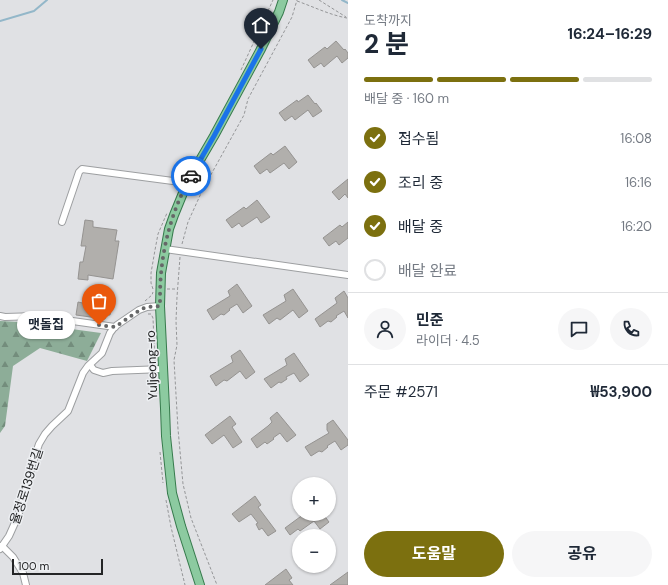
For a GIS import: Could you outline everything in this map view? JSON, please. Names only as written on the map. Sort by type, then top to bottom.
[{"type":"main road","name":"Yuljeong-ro","points":[[200,585],[180,526],[172,493],[166,436],[160,306],[161,273],[169,229],[188,183],[261,49],[279,12],[283,0]]},
{"type":"street","points":[[62,222],[79,172],[82,169],[188,183]]},
{"type":"street","points":[[165,249],[348,275]]},
{"type":"street","name":"율정로139번길","points":[[1,547],[9,536],[18,516],[39,444],[52,426],[68,411],[83,373],[102,353],[110,333],[115,327],[146,307],[160,306]]},
{"type":"street","points":[[0,316],[37,316],[115,327]]},
{"type":"street","points":[[90,365],[94,370],[102,373],[112,371],[163,369]]},
{"type":"street","points":[[1,547],[13,557],[23,573],[26,585]]},
{"type":"path","points":[[240,72],[273,0]]},
{"type":"path","points":[[217,585],[191,518],[183,484],[174,360],[177,345],[176,321],[180,251],[188,222],[200,196],[244,115],[248,99],[292,17],[297,0],[336,16],[348,17]]},
{"type":"path","points":[[319,0],[348,17]]},
{"type":"path","points":[[145,301],[152,296]]},
{"type":"green space","points":[[0,321],[20,322],[101,333],[87,361],[40,348],[13,366],[5,426],[0,433]]},
{"type":"building","points":[[336,41],[348,53],[348,58],[342,63],[337,56],[324,67],[321,63],[314,68],[308,60],[325,47],[327,49]]},
{"type":"building","points":[[308,95],[322,111],[313,117],[308,110],[295,120],[292,116],[285,121],[279,113],[297,100],[298,102]]},
{"type":"building","points":[[285,146],[297,162],[289,169],[284,163],[270,173],[267,169],[260,174],[254,166],[271,153],[273,155]]},
{"type":"building","points":[[348,179],[348,198],[345,194],[339,200],[332,192]]},
{"type":"building","points":[[257,200],[270,217],[261,223],[257,217],[242,227],[239,223],[232,228],[226,220],[244,207],[246,209]]},
{"type":"building","points":[[85,220],[93,221],[93,227],[117,230],[115,241],[119,241],[113,279],[88,275],[88,280],[78,279],[80,262],[83,262],[86,246],[81,246]]},
{"type":"building","points":[[348,222],[348,238],[339,245],[336,241],[329,246],[323,238],[340,225],[342,227]]},
{"type":"building","points":[[237,284],[252,306],[243,313],[237,304],[229,309],[230,310],[224,315],[221,314],[213,320],[207,310],[230,296],[228,291]]},
{"type":"building","points":[[293,289],[308,311],[299,318],[293,310],[280,320],[277,318],[269,324],[263,315],[286,301],[284,295]]},
{"type":"building","points":[[344,291],[348,298],[348,318],[344,311],[336,316],[337,317],[331,322],[328,321],[320,327],[315,319],[337,303],[335,298]]},
{"type":"building","points":[[78,302],[87,304],[87,307],[111,310],[110,315],[106,315],[105,319],[76,315]]},
{"type":"building","points":[[240,350],[255,372],[246,379],[240,371],[227,381],[224,380],[216,386],[210,376],[233,362],[231,356]]},
{"type":"building","points":[[294,353],[309,375],[300,382],[294,373],[286,377],[287,379],[281,383],[279,382],[271,388],[264,379],[287,365],[285,359]]},
{"type":"building","points":[[277,412],[296,435],[287,442],[280,433],[267,444],[265,442],[257,448],[251,439],[272,422],[270,418]]},
{"type":"building","points":[[230,416],[236,424],[232,427],[242,442],[233,448],[224,435],[212,444],[205,435]]},
{"type":"building","points":[[333,420],[348,440],[348,445],[341,450],[335,441],[327,446],[328,447],[322,452],[319,451],[311,456],[305,447],[329,433],[327,430],[327,424]]},
{"type":"building","points":[[255,496],[261,505],[258,507],[276,531],[268,536],[262,528],[259,530],[256,524],[258,523],[251,514],[239,522],[232,514]]},
{"type":"building","points":[[294,521],[314,521],[303,529],[292,529],[292,534],[290,535],[285,528]]},
{"type":"building","points":[[314,521],[328,521],[329,522],[320,529]]},
{"type":"building","points":[[286,569],[292,578],[289,580],[293,585],[265,585]]},
{"type":"building","points":[[348,572],[348,585],[330,585]]},
{"type":"waterway","points":[[0,21],[34,11],[47,0]]},
{"type":"waterway","points":[[342,0],[348,3]]},
{"type":"way so far","points":[[99,325],[115,327],[134,313],[146,307],[160,306],[161,273],[169,229],[191,176]]},
{"type":"place","name":"맷돌집","points":[[99,325]]},
{"type":"route","points":[[191,176],[261,49]]}]
